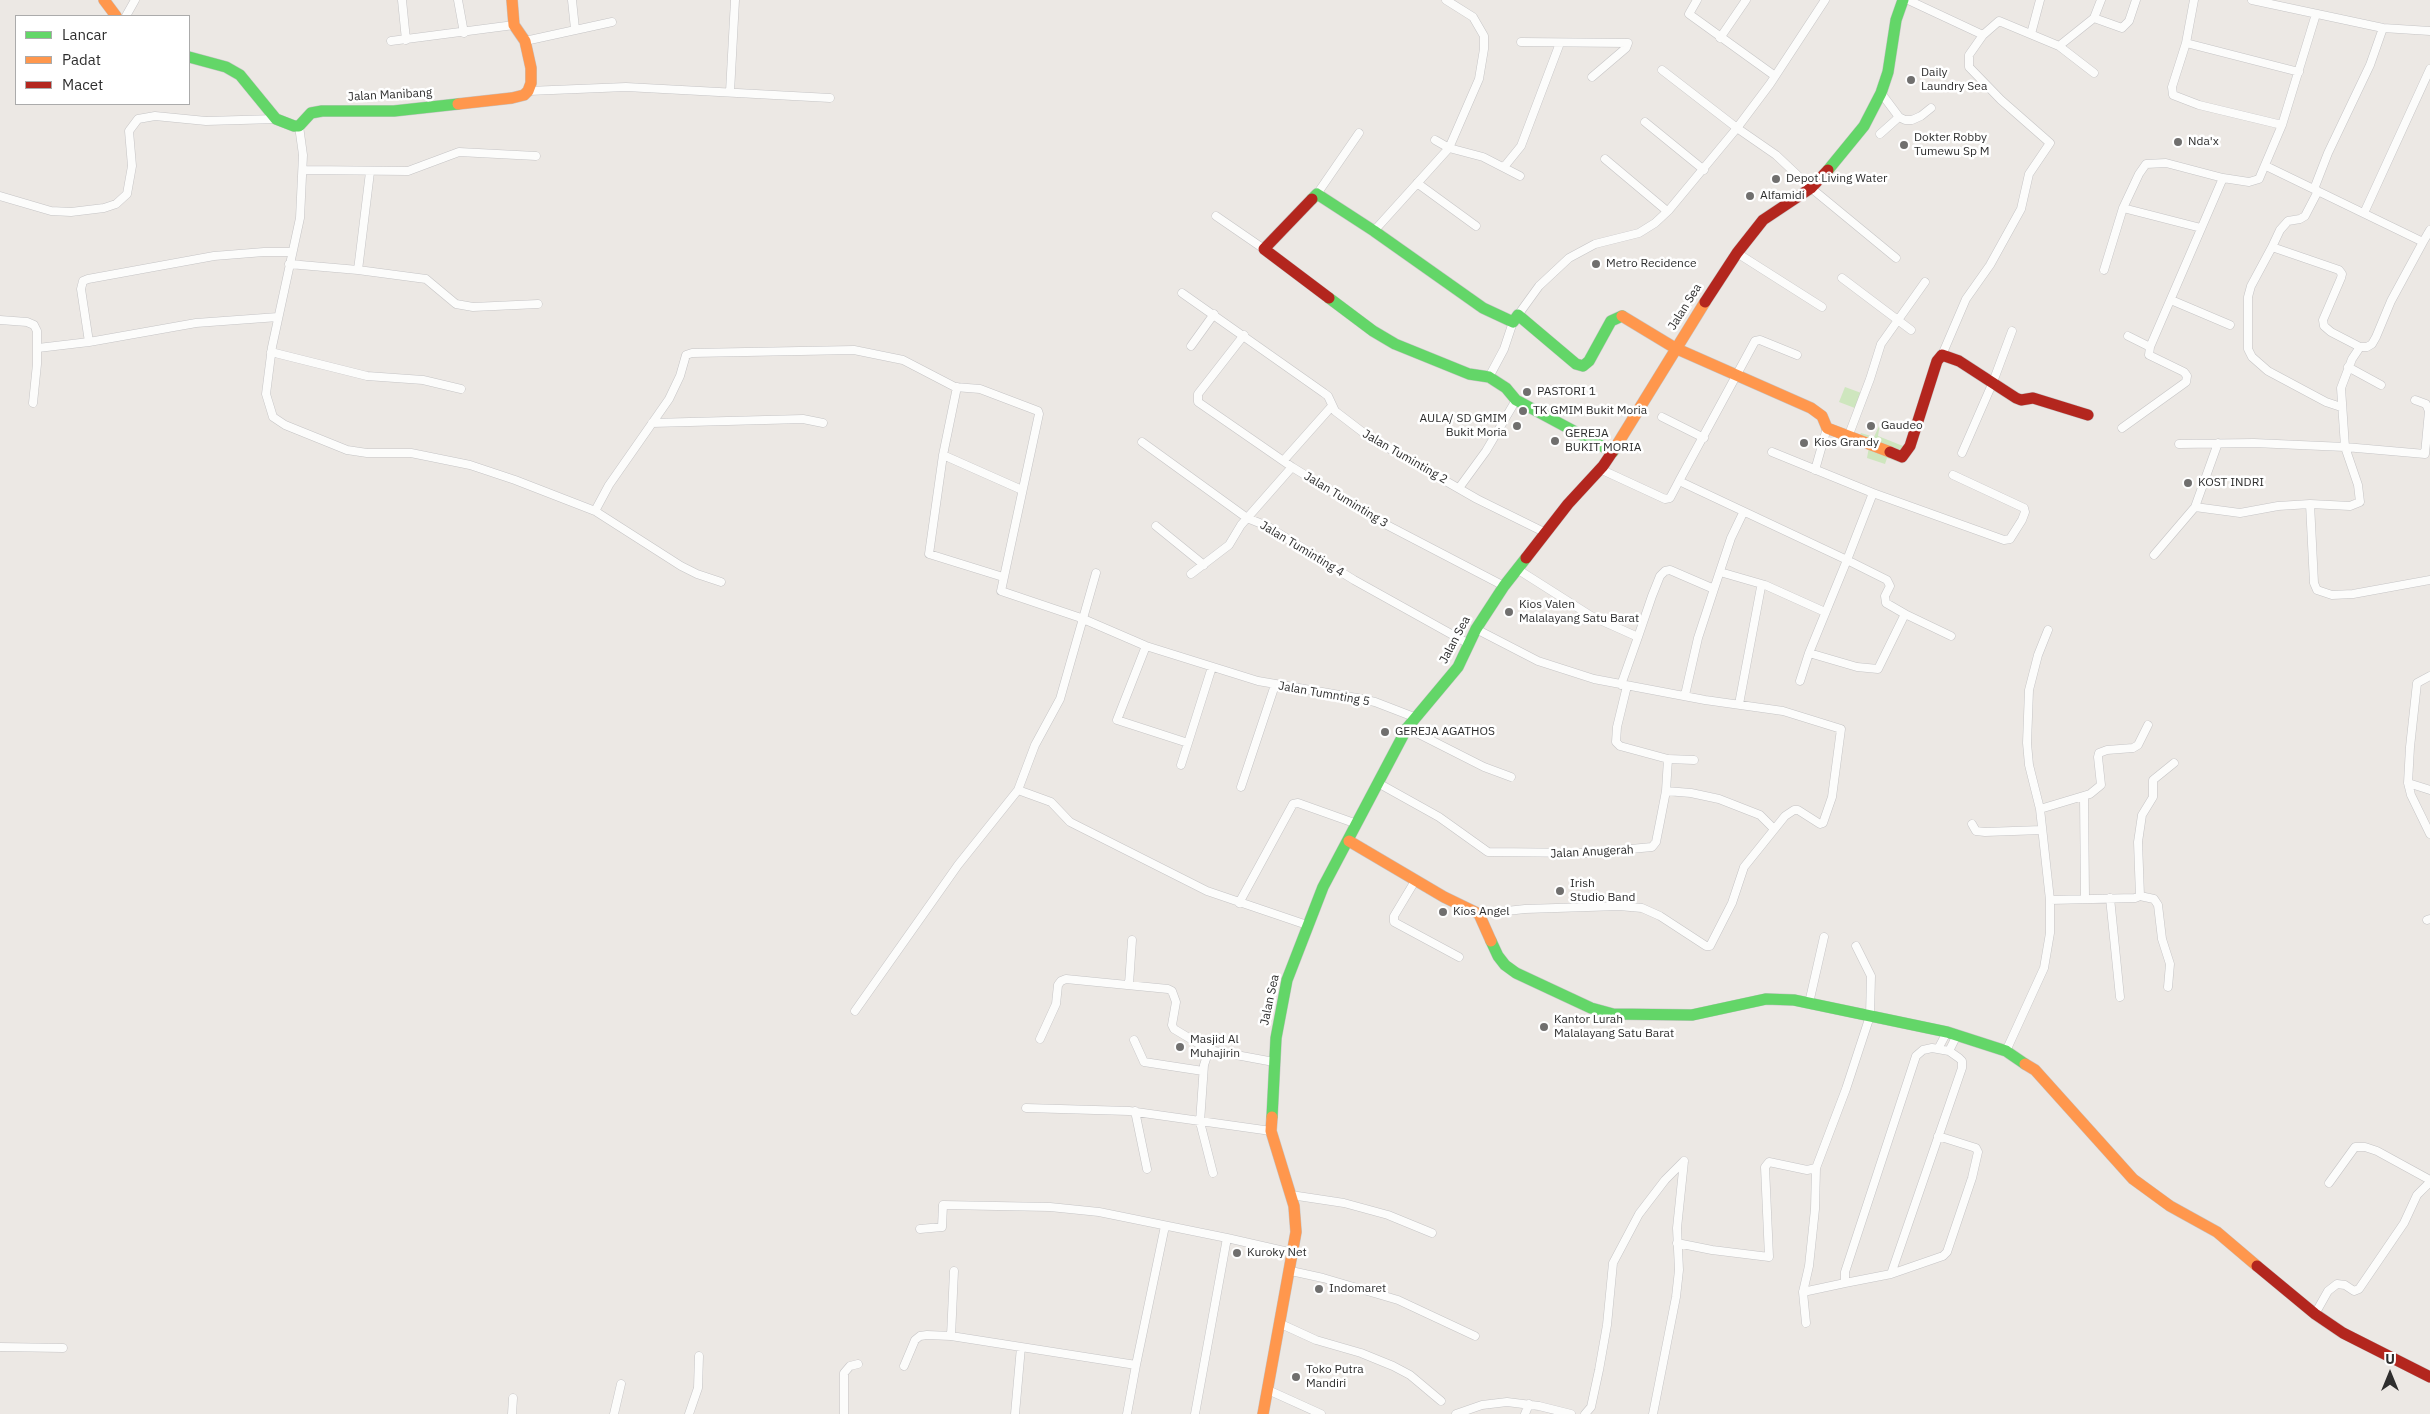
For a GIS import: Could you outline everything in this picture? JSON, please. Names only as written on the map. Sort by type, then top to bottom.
[{"type":"street","points":[[104,0],[115,15]]},
{"type":"street","points":[[127,15],[135,0]]},
{"type":"street","points":[[402,0],[406,40]]},
{"type":"street","points":[[458,0],[464,32]]},
{"type":"street","points":[[512,0],[514,25],[525,41],[531,68],[531,83],[528,91],[626,87],[830,98]]},
{"type":"street","points":[[572,0],[575,29]]},
{"type":"street","points":[[730,92],[735,0]]},
{"type":"street","points":[[1374,231],[1449,148],[1479,79],[1484,49],[1484,36],[1473,17],[1459,3],[1446,0]]},
{"type":"street","points":[[1697,0],[1689,14],[1775,76]]},
{"type":"street","points":[[1720,38],[1746,0]]},
{"type":"street","points":[[1489,377],[1504,349],[1516,318],[1554,270],[1583,249],[1608,240],[1639,233],[1667,211],[1704,170],[1775,76],[1824,0]]},
{"type":"street","name":"Jalan Sea","points":[[1263,1414],[1282,1324],[1296,1232],[1291,1195],[1270,1131],[1274,1062],[1287,980],[1323,887],[1414,717],[1454,673],[1476,629],[1504,586],[1568,504],[1613,452],[1675,348],[1736,254],[1764,220],[1786,202],[1811,188],[1864,126],[1881,93],[1890,63],[1896,20],[1903,0]]},
{"type":"street","points":[[1908,0],[1983,35]]},
{"type":"street","points":[[2031,34],[2040,0]]},
{"type":"street","points":[[2059,46],[2094,18],[2101,0]]},
{"type":"street","points":[[2094,18],[2122,28],[2129,21],[2136,0]]},
{"type":"street","points":[[2194,0],[2186,43],[2172,87],[2175,98],[2282,125]]},
{"type":"street","points":[[2252,0],[2383,28],[2430,31]]},
{"type":"street","points":[[2104,270],[2123,208],[2139,174],[2146,164],[2166,163],[2223,178],[2254,182],[2259,179],[2282,125],[2316,14]]},
{"type":"street","points":[[1827,428],[1902,457],[1905,455],[1916,430],[1937,362],[1942,355],[1966,299],[1990,265],[2021,209],[2029,174],[2050,143],[2001,100],[1968,67],[1968,55],[1983,35],[1999,21],[2059,46],[2094,73]]},
{"type":"street","points":[[525,41],[612,22]]},
{"type":"street","points":[[392,42],[514,25]]},
{"type":"street","points":[[2340,407],[2326,402],[2268,371],[2252,357],[2248,348],[2248,297],[2251,286],[2288,221],[2306,216],[2328,153],[2370,65],[2383,28]]},
{"type":"street","points":[[1521,42],[1628,43],[1626,48],[1592,77]]},
{"type":"street","points":[[1504,168],[1521,146],[1560,43]]},
{"type":"street","points":[[2186,43],[2299,72]]},
{"type":"street","points":[[190,56],[226,67],[240,75],[276,119],[288,125],[299,126],[303,170],[300,218],[278,317],[266,394],[268,409],[273,417],[285,425],[356,452],[411,453],[470,465],[595,511],[681,566],[721,582]]},
{"type":"street","points":[[2364,213],[2430,69]]},
{"type":"street","points":[[1662,70],[1776,156],[1811,188],[1896,258]]},
{"type":"street","name":"Jalan Manibang","points":[[299,126],[306,116],[311,113],[394,111],[512,98],[524,95],[528,91]]},
{"type":"street","points":[[1881,93],[1899,117],[1912,120],[1931,108]]},
{"type":"street","points":[[0,196],[61,212],[90,211],[110,206],[122,201],[127,194],[132,166],[129,130],[138,119],[155,116],[214,121],[276,119]]},
{"type":"street","points":[[1880,134],[1899,117]]},
{"type":"street","points":[[1645,122],[1704,170]]},
{"type":"street","points":[[1264,249],[1317,194],[1359,133]]},
{"type":"street","points":[[1435,140],[1449,148],[1483,157],[1520,176]]},
{"type":"street","points":[[303,170],[370,172],[412,170],[458,152],[536,156]]},
{"type":"street","points":[[1605,159],[1667,211]]},
{"type":"street","points":[[2266,166],[2423,242]]},
{"type":"street","points":[[358,270],[370,172]]},
{"type":"street","points":[[2122,428],[2186,382],[2187,376],[2184,372],[2149,355],[2150,347],[2223,178]]},
{"type":"street","points":[[1417,183],[1476,226]]},
{"type":"street","points":[[1317,194],[1374,231],[1465,296],[1516,318],[1580,365],[1589,362],[1611,321],[1617,316],[1623,316],[1675,348],[1737,374],[1820,413],[1827,428],[1815,470]]},
{"type":"street","points":[[2123,208],[2201,228]]},
{"type":"street","points":[[1216,216],[1264,249],[1373,331],[1395,344],[1469,374],[1489,377],[1506,388],[1516,400],[1613,452]]},
{"type":"street","points":[[2272,247],[2340,271],[2341,278],[2323,320],[2324,326],[2331,332],[2360,347],[2372,344],[2430,230]]},
{"type":"street","points":[[89,342],[81,289],[83,281],[214,256],[291,252]]},
{"type":"street","points":[[1736,254],[1822,307]]},
{"type":"street","points":[[289,264],[358,270],[426,279],[456,304],[477,307],[538,304]]},
{"type":"street","points":[[1842,278],[1911,330]]},
{"type":"street","points":[[1848,437],[1870,379],[1880,344],[1925,282]]},
{"type":"street","name":"Jalan Tuminting 2","points":[[1182,292],[1324,393],[1340,416],[1369,437],[1459,488],[1546,533]]},
{"type":"street","points":[[2171,300],[2230,326]]},
{"type":"street","points":[[1191,346],[1214,314]]},
{"type":"street","points":[[38,348],[89,342],[161,328],[230,319],[278,317]]},
{"type":"street","points":[[0,320],[27,322],[34,325],[37,331],[38,348],[33,403]]},
{"type":"street","points":[[1962,453],[1993,382],[2012,331]]},
{"type":"street","name":"Jalan Tuminting 3","points":[[1244,335],[1198,394],[1197,401],[1292,467],[1384,523],[1504,586]]},
{"type":"street","points":[[2128,336],[2150,347]]},
{"type":"street","points":[[1600,469],[1665,498],[1670,498],[1757,340],[1798,355]]},
{"type":"street","points":[[2195,507],[2240,513],[2256,512],[2270,507],[2310,504],[2350,506],[2360,502],[2358,485],[2345,447],[2340,407],[2341,388],[2348,367],[2360,347]]},
{"type":"street","points":[[595,511],[609,485],[673,391],[686,356],[692,353],[854,350],[903,360],[957,387],[980,389],[1038,411],[1039,414],[1003,577],[929,554],[943,455],[957,387]]},
{"type":"street","points":[[272,352],[367,376],[423,380],[462,389]]},
{"type":"street","points":[[1942,355],[1959,361],[2016,398],[2021,400],[2033,398],[2088,415]]},
{"type":"street","points":[[2348,367],[2381,385]]},
{"type":"street","points":[[1459,488],[1486,451],[1516,400]]},
{"type":"street","points":[[2179,444],[2218,443],[2345,447],[2425,454],[2429,411],[2426,404],[2415,400]]},
{"type":"street","points":[[1284,460],[1332,406]]},
{"type":"street","points":[[1662,417],[1704,438]]},
{"type":"street","points":[[652,423],[793,419],[823,423]]},
{"type":"street","name":"Jalan Tuminting 4","points":[[1142,442],[1247,518],[1267,526],[1340,572],[1470,644]]},
{"type":"street","points":[[2154,555],[2195,507],[2218,443]]},
{"type":"street","points":[[1772,452],[1815,470],[2004,540],[2010,539],[2022,520],[2025,512],[2024,508],[1953,475]]},
{"type":"street","points":[[943,455],[1022,490]]},
{"type":"street","points":[[1191,574],[1228,545],[1247,518],[1292,467]]},
{"type":"street","points":[[1679,481],[1887,580],[1890,586],[1885,596],[1886,603],[1904,614],[1951,636]]},
{"type":"street","points":[[1800,681],[1824,612],[1847,560],[1873,492]]},
{"type":"street","points":[[2310,504],[2314,583],[2317,590],[2332,595],[2353,594],[2430,580]]},
{"type":"street","points":[[1685,695],[1698,638],[1731,538],[1743,513]]},
{"type":"street","points":[[1156,526],[1204,565]]},
{"type":"street","points":[[1517,569],[1585,613],[1638,637]]},
{"type":"street","points":[[1694,760],[1668,759],[1620,746],[1616,742],[1617,727],[1624,685],[1638,637],[1660,576],[1665,570],[1670,570],[1714,589]]},
{"type":"street","points":[[855,1011],[958,865],[1018,790],[1035,745],[1060,699],[1096,572]]},
{"type":"street","points":[[1720,572],[1765,585],[1824,612]]},
{"type":"street","name":"Jalan Tumnting 5","points":[[1003,577],[1001,592],[1082,618],[1146,646],[1275,685],[1375,702],[1414,717]]},
{"type":"street","points":[[1739,704],[1758,596],[1761,587],[1765,585]]},
{"type":"street","points":[[1809,653],[1857,667],[1878,669],[1904,614]]},
{"type":"street","points":[[1348,841],[1415,881],[1480,914],[1525,909],[1619,906],[1642,908],[1660,916],[1708,946],[1732,903],[1744,867],[1774,829],[1794,810],[1820,824],[1823,823],[1832,797],[1840,729],[1783,711],[1594,679],[1538,661],[1476,629]]},
{"type":"street","points":[[2006,1052],[2044,968],[2050,933],[2050,900],[2040,809],[2033,785],[2028,756],[2029,690],[2038,655],[2048,630]]},
{"type":"street","points":[[1146,646],[1117,720],[1188,744]]},
{"type":"street","points":[[1181,765],[1212,667]]},
{"type":"street","points":[[2430,676],[2417,684],[2408,783],[2411,795],[2430,834]]},
{"type":"street","points":[[1241,787],[1275,685]]},
{"type":"street","points":[[2040,809],[2084,797],[2101,785],[2099,753],[2107,750],[2133,748],[2138,745],[2148,725]]},
{"type":"street","points":[[1407,728],[1484,767],[1511,777]]},
{"type":"street","name":"Jalan Anugerah","points":[[1378,782],[1439,817],[1488,852],[1497,854],[1613,852],[1652,847],[1656,842],[1666,791],[1668,759]]},
{"type":"street","points":[[2140,896],[2138,842],[2142,815],[2153,797],[2152,784],[2155,777],[2174,763]]},
{"type":"street","points":[[2408,783],[2430,790]]},
{"type":"street","points":[[1018,790],[1051,802],[1070,822],[1207,891],[1307,925]]},
{"type":"street","points":[[1666,791],[1691,793],[1719,799],[1760,815],[1774,829]]},
{"type":"street","points":[[2084,797],[2085,898]]},
{"type":"street","points":[[1240,903],[1293,804],[1298,803],[1357,824]]},
{"type":"street","points":[[1972,824],[1976,831],[1985,832],[2042,830]]},
{"type":"street","points":[[1415,881],[1394,916],[1394,922],[1459,957]]},
{"type":"street","points":[[2050,900],[2140,896],[2154,899],[2158,905],[2162,939],[2170,964],[2168,987]]},
{"type":"street","points":[[2110,898],[2120,997]]},
{"type":"street","points":[[1480,914],[1498,956],[1505,965],[1516,973],[1591,1008],[1613,1014],[1652,1016],[1692,1015],[1766,999],[1809,1003],[1952,1034],[2006,1052],[2041,1076],[2133,1180],[2170,1206],[2218,1232],[2315,1314],[2343,1333],[2430,1378]]},
{"type":"street","points":[[1809,1003],[1824,938]]},
{"type":"street","points":[[1129,984],[1132,940]]},
{"type":"street","points":[[1806,1323],[1803,1292],[1809,1266],[1815,1209],[1816,1168],[1846,1089],[1870,1016],[1871,976],[1856,946]]},
{"type":"street","points":[[1040,1039],[1052,1014],[1061,981],[1066,979],[1163,987],[1172,992],[1176,1006],[1173,1021],[1174,1029],[1210,1050],[1274,1062]]},
{"type":"street","points":[[1938,1049],[1952,1034]]},
{"type":"street","points":[[1949,1052],[1952,1034]]},
{"type":"street","points":[[1134,1040],[1144,1062],[1203,1071]]},
{"type":"street","points":[[1845,1283],[1845,1272],[1916,1056],[1923,1050],[1938,1049],[1949,1052],[1962,1061],[1962,1068],[1891,1274]]},
{"type":"street","points":[[1210,1050],[1203,1071],[1200,1122],[1213,1173]]},
{"type":"street","points":[[1026,1108],[1135,1111],[1270,1131]]},
{"type":"street","points":[[1135,1111],[1147,1169]]},
{"type":"street","points":[[1803,1292],[1891,1274],[1943,1256],[1949,1246],[1972,1178],[1978,1152],[1976,1148],[1938,1136]]},
{"type":"street","points":[[2315,1314],[2334,1286],[2340,1283],[2354,1291],[2359,1289],[2404,1223],[2417,1195],[2430,1181],[2377,1151],[2365,1147],[2355,1147],[2330,1183]]},
{"type":"street","points":[[1585,1414],[1592,1406],[1599,1370],[1607,1325],[1613,1263],[1639,1214],[1665,1180],[1684,1161],[1677,1243],[1679,1270],[1676,1297],[1652,1414]]},
{"type":"street","points":[[1677,1243],[1712,1250],[1769,1257],[1765,1167],[1769,1162],[1807,1170],[1816,1168]]},
{"type":"street","points":[[1291,1195],[1344,1203],[1388,1215],[1432,1234]]},
{"type":"street","points":[[920,1229],[942,1227],[943,1205],[1075,1209],[1227,1238],[1293,1253]]},
{"type":"street","points":[[1128,1414],[1165,1226]]},
{"type":"street","points":[[1195,1414],[1227,1238]]},
{"type":"street","points":[[951,1336],[954,1271]]},
{"type":"street","points":[[1291,1271],[1323,1278],[1398,1300],[1475,1336]]},
{"type":"street","points":[[1282,1324],[1316,1340],[1361,1353],[1393,1366],[1410,1375],[1441,1401]]},
{"type":"street","points":[[904,1366],[915,1340],[920,1336],[951,1336],[1136,1366]]},
{"type":"street","points":[[0,1347],[63,1348]]},
{"type":"street","points":[[1015,1414],[1021,1347]]},
{"type":"street","points":[[688,1414],[698,1388],[699,1356]]},
{"type":"street","points":[[844,1414],[844,1373],[850,1366],[858,1364]]},
{"type":"street","points":[[614,1414],[621,1384]]},
{"type":"street","points":[[1268,1390],[1321,1414]]},
{"type":"street","points":[[512,1414],[513,1398]]},
{"type":"street","points":[[1456,1414],[1494,1403],[1529,1404],[1571,1414]]},
{"type":"street","points":[[1525,1414],[1529,1404]]},
{"type":"green space","points":[[1845,387],[1864,394],[1860,410],[1839,402]]},
{"type":"green space","points":[[1880,424],[1878,436],[1908,448],[1902,463],[1887,458],[1885,464],[1867,458],[1870,441],[1859,437],[1861,433],[1874,437]]},
{"type":"traffic: fast","points":[[1828,170],[1864,126],[1881,93],[1888,72],[1896,20],[1903,0]]},
{"type":"traffic: fast","points":[[190,57],[226,67],[240,75],[276,119],[294,126],[299,126],[311,113],[322,111],[394,111],[458,104]]},
{"type":"traffic: fast","points":[[1312,199],[1317,194],[1374,231],[1483,308],[1513,322],[1518,315],[1576,364],[1583,366],[1589,361],[1611,321],[1622,316]]},
{"type":"traffic: fast","points":[[1329,298],[1373,331],[1395,344],[1469,374],[1489,377],[1506,388],[1516,400],[1613,452]]},
{"type":"traffic: fast","points":[[1272,1117],[1276,1038],[1287,980],[1323,887],[1407,728],[1458,667],[1476,629],[1504,586],[1526,558]]},
{"type":"traffic: fast","points":[[1491,941],[1498,956],[1505,965],[1516,973],[1591,1008],[1613,1014],[1692,1015],[1766,999],[1794,1000],[1947,1032],[2006,1051],[2025,1064]]},
{"type":"traffic: slow","points":[[104,0],[115,15]]},
{"type":"traffic: slow","points":[[458,104],[512,98],[524,95],[528,91],[531,83],[531,68],[525,41],[514,25],[512,0]]},
{"type":"traffic: slow","points":[[1615,448],[1705,302]]},
{"type":"traffic: slow","points":[[1622,316],[1675,348],[1811,408],[1822,416],[1827,428],[1890,452]]},
{"type":"traffic: slow","points":[[1349,841],[1444,897],[1479,914],[1491,941]]},
{"type":"traffic: slow","points":[[2025,1064],[2035,1070],[2133,1179],[2170,1206],[2217,1232],[2257,1266]]},
{"type":"traffic: slow","points":[[1263,1414],[1296,1232],[1294,1206],[1271,1131],[1272,1117]]},
{"type":"traffic: jam","points":[[1705,302],[1737,253],[1763,220],[1811,188],[1828,170]]},
{"type":"traffic: jam","points":[[1312,199],[1264,249],[1329,298]]},
{"type":"traffic: jam","points":[[1890,452],[1902,457],[1910,446],[1937,361],[1942,355],[1959,361],[2016,398],[2021,400],[2033,398],[2088,415]]},
{"type":"traffic: jam","points":[[1526,558],[1568,504],[1603,466],[1615,448]]},
{"type":"traffic: jam","points":[[2257,1266],[2315,1314],[2343,1333],[2430,1377]]},
{"type":"place","name":"Daily Laundry Sea","points":[[1911,80]]},
{"type":"place","name":"Nda'x","points":[[2178,142]]},
{"type":"place","name":"Dokter Robby Tumewu Sp M","points":[[1904,145]]},
{"type":"place","name":"Depot Living Water","points":[[1776,179]]},
{"type":"place","name":"Alfamidi","points":[[1750,196]]},
{"type":"place","name":"Metro Recidence","points":[[1596,264]]},
{"type":"place","name":"PASTORI 1","points":[[1527,392]]},
{"type":"place","name":"TK GMIM Bukit Moria","points":[[1523,411]]},
{"type":"place","name":"AULA/ SD GMIM Bukit Moria","points":[[1517,426]]},
{"type":"place","name":"Gaudeo","points":[[1871,426]]},
{"type":"place","name":"GEREJA BUKIT MORIA","points":[[1555,441]]},
{"type":"place","name":"Kios Grandy","points":[[1804,443]]},
{"type":"place","name":"KOST INDRI","points":[[2188,483]]},
{"type":"place","name":"Kios Valen Malalayang Satu Barat","points":[[1509,612]]},
{"type":"place","name":"GEREJA AGATHOS","points":[[1385,732]]},
{"type":"place","name":"Irish Studio Band","points":[[1560,891]]},
{"type":"place","name":"Kios Angel","points":[[1443,912]]},
{"type":"place","name":"Kantor Lurah Malalayang Satu Barat","points":[[1544,1027]]},
{"type":"place","name":"Masjid Al Muhajirin","points":[[1180,1047]]},
{"type":"place","name":"Kuroky Net","points":[[1237,1253]]},
{"type":"place","name":"Indomaret","points":[[1319,1289]]},
{"type":"place","name":"Toko Putra Mandiri","points":[[1296,1377]]}]
